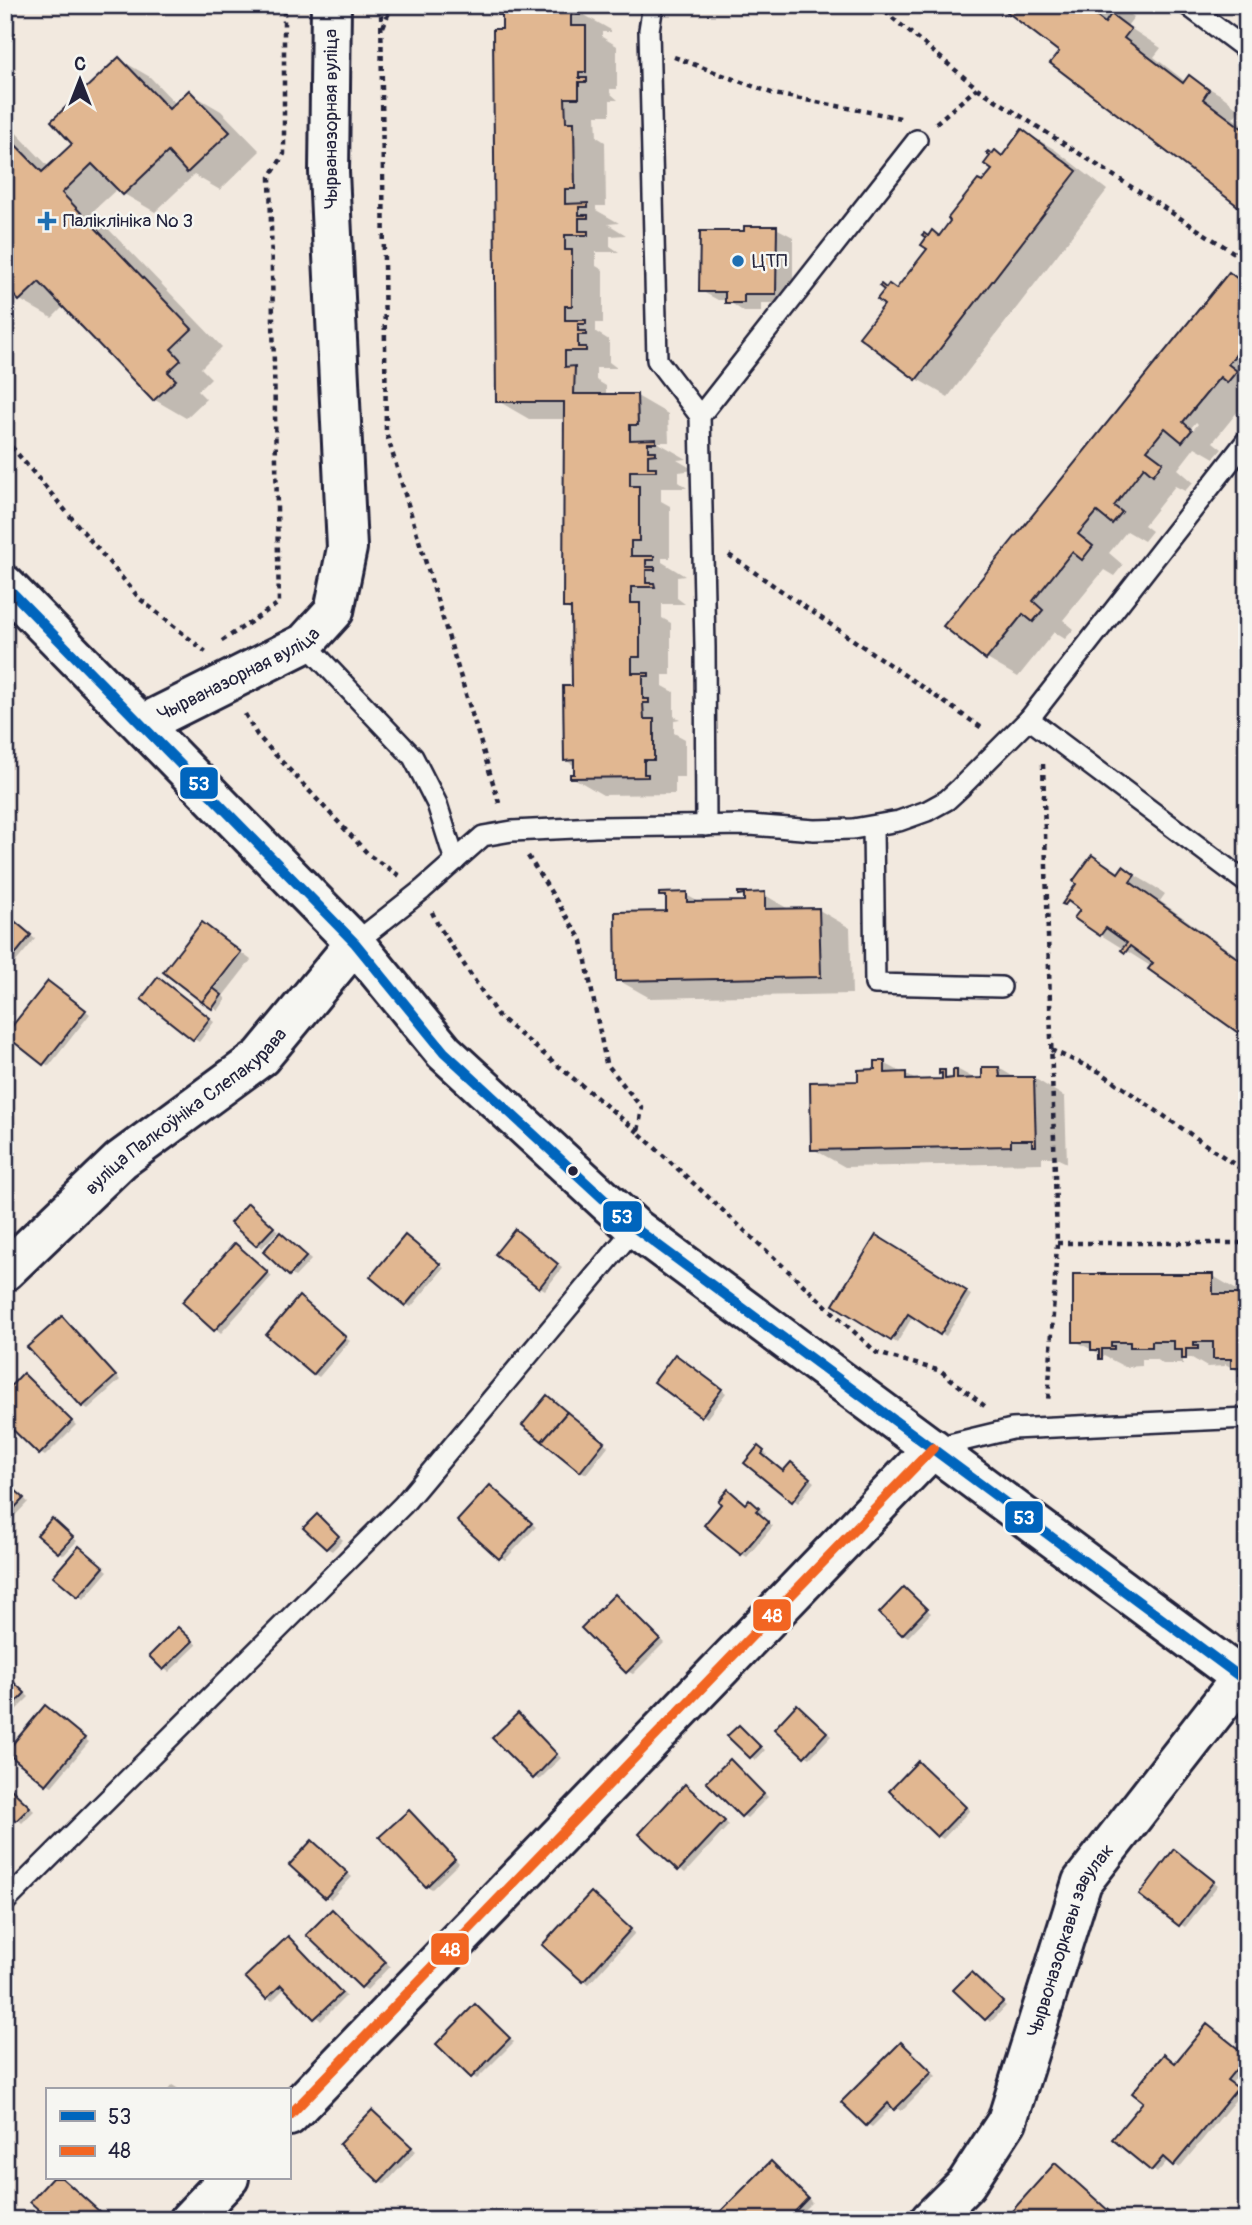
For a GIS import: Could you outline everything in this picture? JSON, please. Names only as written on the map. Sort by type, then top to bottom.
[{"type":"street","name":"Чырваназорная вуліца","points":[[331,5],[329,172],[347,548],[334,611],[305,643],[142,724],[355,943],[444,1052],[635,1228],[1244,1680]]},
{"type":"street","points":[[5,585],[142,724]]},
{"type":"street","name":"вуліца Палкоўніка Слепакурава","points":[[5,1271],[121,1160],[261,1057],[355,943]]},
{"type":"street","points":[[290,2115],[933,1448]]},
{"type":"street","name":"Чырвоназоркавы завулак","points":[[930,2220],[966,2184],[1007,2121],[1082,1882],[1244,1680]]},
{"type":"street","points":[[189,2220],[227,2180]]},
{"type":"lane","points":[[653,5],[649,30],[657,359],[700,416],[706,826]]},
{"type":"lane","points":[[1187,5],[1247,50]]},
{"type":"lane","points":[[700,416],[917,140]]},
{"type":"lane","points":[[355,943],[483,835],[596,827],[750,825],[814,830],[873,827],[927,811],[947,800],[1005,743],[1036,724],[1247,440]]},
{"type":"lane","points":[[305,643],[413,757],[437,804],[455,861]]},
{"type":"lane","points":[[1036,724],[1247,883]]},
{"type":"lane","points":[[873,827],[875,984],[1001,987]]},
{"type":"lane","points":[[5,1902],[402,1505],[635,1228]]},
{"type":"lane","points":[[933,1448],[1012,1429],[1247,1418]]},
{"type":"path","points":[[381,5],[386,432],[498,802],[512,831],[582,941],[606,1063],[642,1108],[638,1132],[877,1353],[942,1371],[1012,1429]]},
{"type":"path","points":[[381,32],[392,5]]},
{"type":"path","points":[[877,5],[977,88],[1247,261]]},
{"type":"path","points":[[650,49],[774,94],[935,124]]},
{"type":"path","points":[[917,140],[977,88]]},
{"type":"path","points":[[5,439],[140,599],[206,652]]},
{"type":"path","points":[[703,537],[1005,743]]},
{"type":"path","points":[[1036,724],[1057,1243],[1046,1428]]},
{"type":"path","points":[[1051,1050],[1100,1072],[1247,1173]]},
{"type":"path","points":[[1057,1243],[1247,1243]]},
{"type":"building","points":[[998,5],[1098,5],[1092,13],[1105,23],[1111,14],[1131,29],[1124,38],[1183,83],[1189,75],[1209,90],[1203,99],[1247,132],[1247,213],[1050,63],[1059,52]]},
{"type":"building","points":[[498,11],[580,11],[580,15],[571,15],[571,26],[586,26],[586,72],[579,72],[579,78],[587,78],[587,82],[579,82],[579,98],[565,98],[566,122],[574,122],[575,189],[565,189],[565,204],[588,203],[588,207],[579,207],[579,215],[588,215],[588,218],[579,218],[579,231],[588,231],[588,235],[565,235],[565,250],[572,250],[572,306],[565,306],[565,320],[586,320],[586,324],[578,324],[578,331],[586,331],[586,335],[578,335],[578,347],[586,347],[586,351],[565,351],[565,367],[575,366],[574,394],[637,394],[638,425],[630,425],[630,440],[656,439],[656,443],[648,443],[648,451],[656,451],[656,454],[648,455],[648,467],[656,467],[656,471],[630,471],[630,486],[639,486],[639,541],[631,541],[631,556],[654,556],[654,560],[646,560],[646,567],[655,567],[655,570],[646,570],[646,583],[654,583],[655,587],[631,587],[631,603],[640,603],[640,657],[632,657],[632,673],[649,673],[649,676],[643,676],[643,699],[649,699],[649,703],[643,703],[644,719],[654,719],[654,760],[644,760],[644,774],[648,774],[648,777],[570,778],[570,774],[574,774],[574,760],[564,761],[563,686],[572,686],[571,608],[563,608],[564,402],[496,402],[493,29],[502,29],[502,15],[498,15]]},
{"type":"building","name":"Паліклініка № 3","points":[[119,57],[169,109],[189,90],[230,132],[187,173],[168,152],[123,195],[92,164],[62,193],[192,329],[171,349],[181,360],[168,372],[176,380],[153,401],[39,282],[19,301],[5,286],[5,260],[12,253],[5,247],[5,134],[42,172],[72,144],[51,121]]},
{"type":"building","points":[[1022,129],[1077,171],[916,380],[859,337],[884,305],[877,299],[884,290],[879,286],[881,284],[886,288],[889,284],[896,289],[927,249],[921,245],[926,238],[922,235],[924,233],[928,236],[932,230],[939,236],[950,221],[948,218],[978,180],[982,182],[992,170],[984,164],[990,156],[986,153],[988,151],[992,154],[995,150],[1002,156]]},
{"type":"building","name":"ЦТП","points":[[744,226],[777,226],[776,294],[744,294],[744,303],[725,303],[725,292],[699,292],[700,231],[744,231]]},
{"type":"building","points":[[1229,272],[1247,286],[1247,341],[1228,364],[1237,371],[1227,383],[1220,377],[1183,422],[1192,430],[1182,442],[1165,428],[1147,450],[1163,462],[1153,475],[1144,467],[1114,506],[1122,512],[1112,524],[1097,512],[1078,534],[1093,546],[1082,560],[1072,552],[1033,601],[1043,610],[1033,622],[1023,614],[986,660],[943,626]]},
{"type":"building","points":[[1092,855],[1118,873],[1123,866],[1135,875],[1130,882],[1247,965],[1247,1039],[1148,969],[1153,963],[1130,946],[1125,953],[1121,950],[1127,943],[1106,928],[1100,936],[1074,918],[1080,910],[1068,901],[1065,905],[1062,904],[1076,884],[1073,881]]},
{"type":"building","points":[[687,892],[687,902],[744,901],[744,894],[738,895],[738,892],[765,892],[765,909],[819,908],[821,977],[616,981],[615,912],[666,911],[666,896],[659,896],[659,893]]},
{"type":"building","points":[[5,913],[31,935],[9,962],[5,959]]},
{"type":"building","points":[[202,922],[241,952],[202,1002],[163,972]]},
{"type":"building","points":[[158,977],[210,1018],[193,1040],[141,999]]},
{"type":"building","points":[[48,981],[86,1010],[43,1065],[5,1035]]},
{"type":"building","points":[[213,988],[222,995],[212,1009],[202,1002]]},
{"type":"building","points":[[875,1061],[885,1061],[885,1073],[906,1072],[906,1080],[942,1079],[939,1070],[945,1070],[945,1079],[953,1078],[953,1070],[957,1070],[957,1079],[982,1078],[982,1067],[999,1067],[1000,1077],[1034,1077],[1036,1146],[1032,1146],[1032,1140],[1011,1140],[1011,1146],[811,1150],[810,1082],[858,1081],[858,1070],[875,1069]]},
{"type":"building","points":[[248,1203],[274,1227],[256,1246],[230,1223]]},
{"type":"building","points":[[515,1229],[558,1264],[539,1288],[495,1254]]},
{"type":"building","points":[[280,1232],[307,1256],[289,1276],[263,1252]]},
{"type":"building","points":[[405,1235],[440,1264],[405,1306],[370,1277]]},
{"type":"building","points":[[876,1235],[967,1291],[940,1335],[908,1314],[891,1341],[833,1305]]},
{"type":"building","points":[[235,1243],[268,1272],[214,1331],[182,1302]]},
{"type":"building","points":[[1073,1274],[1213,1274],[1213,1294],[1247,1294],[1247,1365],[1243,1365],[1243,1376],[1239,1376],[1240,1368],[1231,1368],[1231,1359],[1213,1359],[1213,1342],[1194,1342],[1198,1349],[1186,1349],[1186,1359],[1182,1359],[1182,1350],[1174,1350],[1174,1341],[1152,1341],[1152,1347],[1130,1347],[1130,1342],[1111,1342],[1114,1349],[1102,1349],[1102,1359],[1099,1359],[1099,1350],[1091,1350],[1091,1342],[1073,1342]]},
{"type":"building","points":[[299,1296],[346,1337],[313,1375],[266,1335]]},
{"type":"building","points":[[62,1316],[116,1376],[82,1407],[27,1347]]},
{"type":"building","points":[[675,1354],[722,1389],[701,1417],[654,1382]]},
{"type":"building","points":[[23,1373],[72,1421],[39,1455],[5,1422],[5,1392]]},
{"type":"building","points":[[547,1395],[567,1412],[542,1441],[522,1425]]},
{"type":"building","points":[[567,1412],[604,1442],[580,1472],[542,1441]]},
{"type":"building","points":[[758,1446],[764,1451],[762,1454],[783,1471],[791,1462],[810,1478],[792,1502],[744,1463]]},
{"type":"building","points":[[5,1481],[24,1498],[5,1518]]},
{"type":"building","points":[[490,1485],[532,1523],[499,1559],[457,1521]]},
{"type":"building","points":[[728,1489],[745,1504],[749,1499],[759,1508],[756,1511],[769,1522],[741,1555],[704,1525],[721,1504],[718,1501]]},
{"type":"building","points":[[317,1514],[339,1536],[326,1549],[303,1528]]},
{"type":"building","points":[[52,1518],[73,1537],[58,1553],[37,1535]]},
{"type":"building","points":[[79,1546],[104,1567],[78,1597],[53,1576]]},
{"type":"building","points":[[904,1587],[927,1609],[902,1635],[879,1613]]},
{"type":"building","points":[[615,1594],[660,1639],[626,1673],[581,1628]]},
{"type":"building","points":[[178,1627],[193,1641],[163,1670],[149,1656]]},
{"type":"building","points":[[5,1674],[25,1693],[5,1714]]},
{"type":"building","points":[[797,1704],[827,1732],[804,1757],[774,1729]]},
{"type":"building","points":[[45,1705],[85,1738],[46,1785],[6,1752]]},
{"type":"building","points":[[518,1713],[557,1754],[533,1779],[492,1738]]},
{"type":"building","points":[[739,1725],[761,1747],[750,1758],[727,1736]]},
{"type":"building","points":[[730,1759],[764,1794],[741,1817],[706,1782]]},
{"type":"building","points":[[918,1761],[966,1807],[937,1837],[889,1791]]},
{"type":"building","points":[[685,1784],[725,1821],[678,1871],[639,1834]]},
{"type":"building","points":[[10,1788],[30,1807],[16,1821],[5,1810],[5,1792]]},
{"type":"building","points":[[409,1810],[455,1859],[426,1887],[379,1837]]},
{"type":"building","points":[[312,1840],[348,1873],[325,1898],[289,1865]]},
{"type":"building","points":[[1174,1849],[1214,1881],[1179,1926],[1139,1895]]},
{"type":"building","points":[[591,1892],[631,1929],[583,1982],[542,1945]]},
{"type":"building","points":[[332,1909],[386,1962],[361,1988],[306,1935]]},
{"type":"building","points":[[288,1936],[342,1993],[314,2019],[281,1985],[266,1999],[245,1977]]},
{"type":"building","points":[[971,1972],[1003,2002],[985,2020],[953,1990]]},
{"type":"building","points":[[475,2004],[510,2038],[471,2078],[436,2044]]},
{"type":"building","points":[[1207,2024],[1247,2056],[1227,2080],[1238,2088],[1173,2166],[1163,2157],[1151,2171],[1112,2139],[1143,2102],[1132,2093],[1164,2054],[1175,2063]]},
{"type":"building","points":[[901,2042],[932,2072],[894,2110],[888,2103],[866,2126],[841,2102]]},
{"type":"building","points":[[372,2110],[412,2147],[379,2182],[339,2144]]},
{"type":"building","points":[[771,2161],[808,2198],[787,2220],[712,2220]]},
{"type":"building","points":[[1055,2163],[1119,2220],[1004,2220]]},
{"type":"building","points":[[50,2180],[64,2180],[109,2220],[50,2220],[30,2202]]},
{"type":"transit line","name":"53","points":[[5,585],[355,943],[444,1052],[635,1228],[1247,1682]]},
{"type":"transit line","name":"48","points":[[290,2115],[933,1448]]},
{"type":"place","name":"Паліклініка № 3","points":[[47,221]]},
{"type":"place","name":"ЦТП","points":[[738,261]]}]
